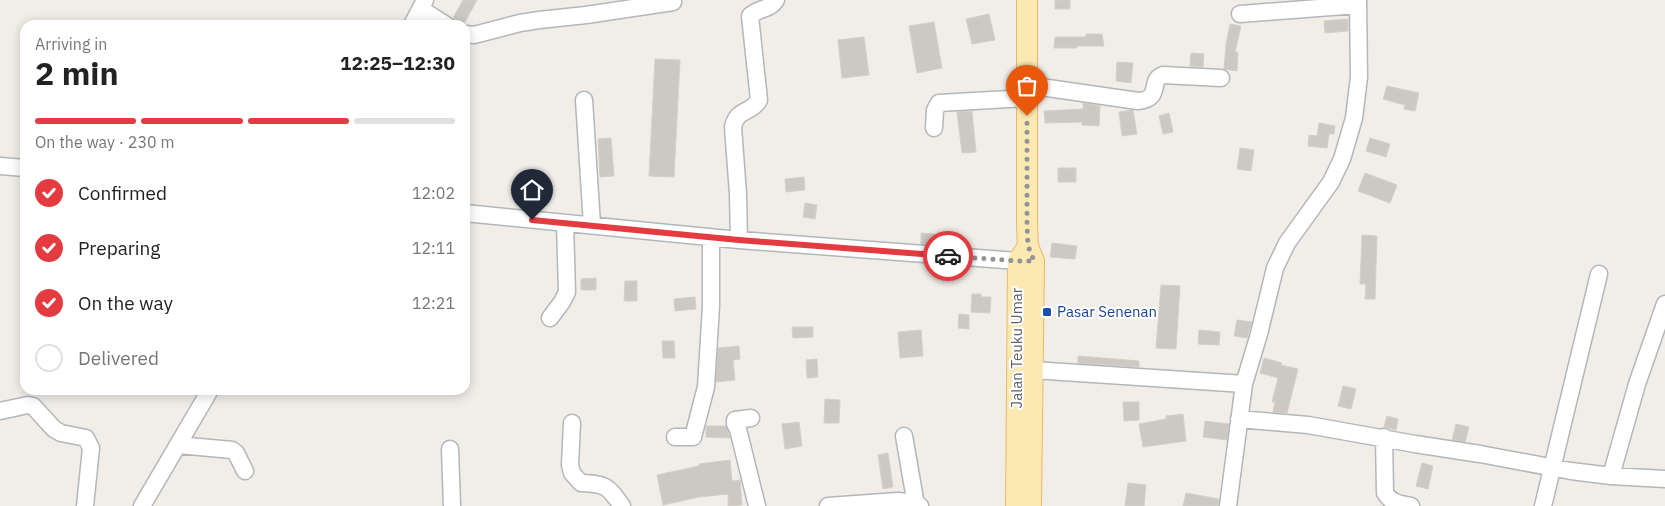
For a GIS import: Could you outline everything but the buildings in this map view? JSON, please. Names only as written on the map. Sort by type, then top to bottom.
[{"type":"main road","points":[[1027,0],[1027,256]]},
{"type":"main road","name":"Jalan Teuku Umar","points":[[1027,256],[1033,370],[1031,506]]},
{"type":"main road","name":"Jalan Teuku Umar","points":[[1016,506],[1027,256]]},
{"type":"street","points":[[739,240],[733,127],[735,119],[739,114],[753,107],[759,100],[750,16],[754,12],[768,8],[776,0]]},
{"type":"street","points":[[470,35],[520,23],[673,2]]},
{"type":"street","points":[[1228,506],[1244,384],[1259,334],[1275,268],[1287,243],[1332,182],[1342,159],[1354,118],[1359,77],[1358,3],[1240,14]]},
{"type":"street","points":[[415,20],[423,5],[440,20]]},
{"type":"street","points":[[934,128],[935,110],[938,103],[1027,92],[1138,101],[1149,98],[1154,94],[1156,80],[1158,76],[1163,74],[1221,78]]},
{"type":"street","points":[[584,100],[592,226]]},
{"type":"street","points":[[0,166],[20,167]]},
{"type":"street","points":[[470,214],[739,240],[1027,256]]},
{"type":"street","points":[[550,318],[567,292],[565,223]]},
{"type":"street","points":[[675,437],[693,437],[706,387],[711,306],[711,237]]},
{"type":"street","points":[[1543,506],[1599,274]]},
{"type":"street","points":[[1610,476],[1637,384],[1665,304]]},
{"type":"street","points":[[1033,370],[1244,384]]},
{"type":"street","points":[[142,506],[207,395]]},
{"type":"street","points":[[0,411],[28,405],[33,406],[54,429],[86,438],[91,448],[85,506]]},
{"type":"street","points":[[751,418],[735,420],[758,506]]},
{"type":"street","points":[[1239,419],[1308,424],[1610,476],[1665,479]]},
{"type":"street","points":[[572,423],[570,465],[572,473],[581,483],[606,486],[622,506]]},
{"type":"street","points":[[828,506],[898,501],[918,505],[904,436]]},
{"type":"street","points":[[1384,437],[1385,493],[1389,499],[1396,503],[1411,506]]},
{"type":"street","points":[[178,445],[232,450],[236,453],[244,471]]},
{"type":"street","points":[[450,449],[452,506]]},
{"type":"way so far","points":[[948,256],[1034,261],[1028,246],[1027,116]]},
{"type":"place","name":"Pasar Senenan","points":[[1047,312]]},
{"type":"route","points":[[532,220],[739,240],[948,256]]}]
